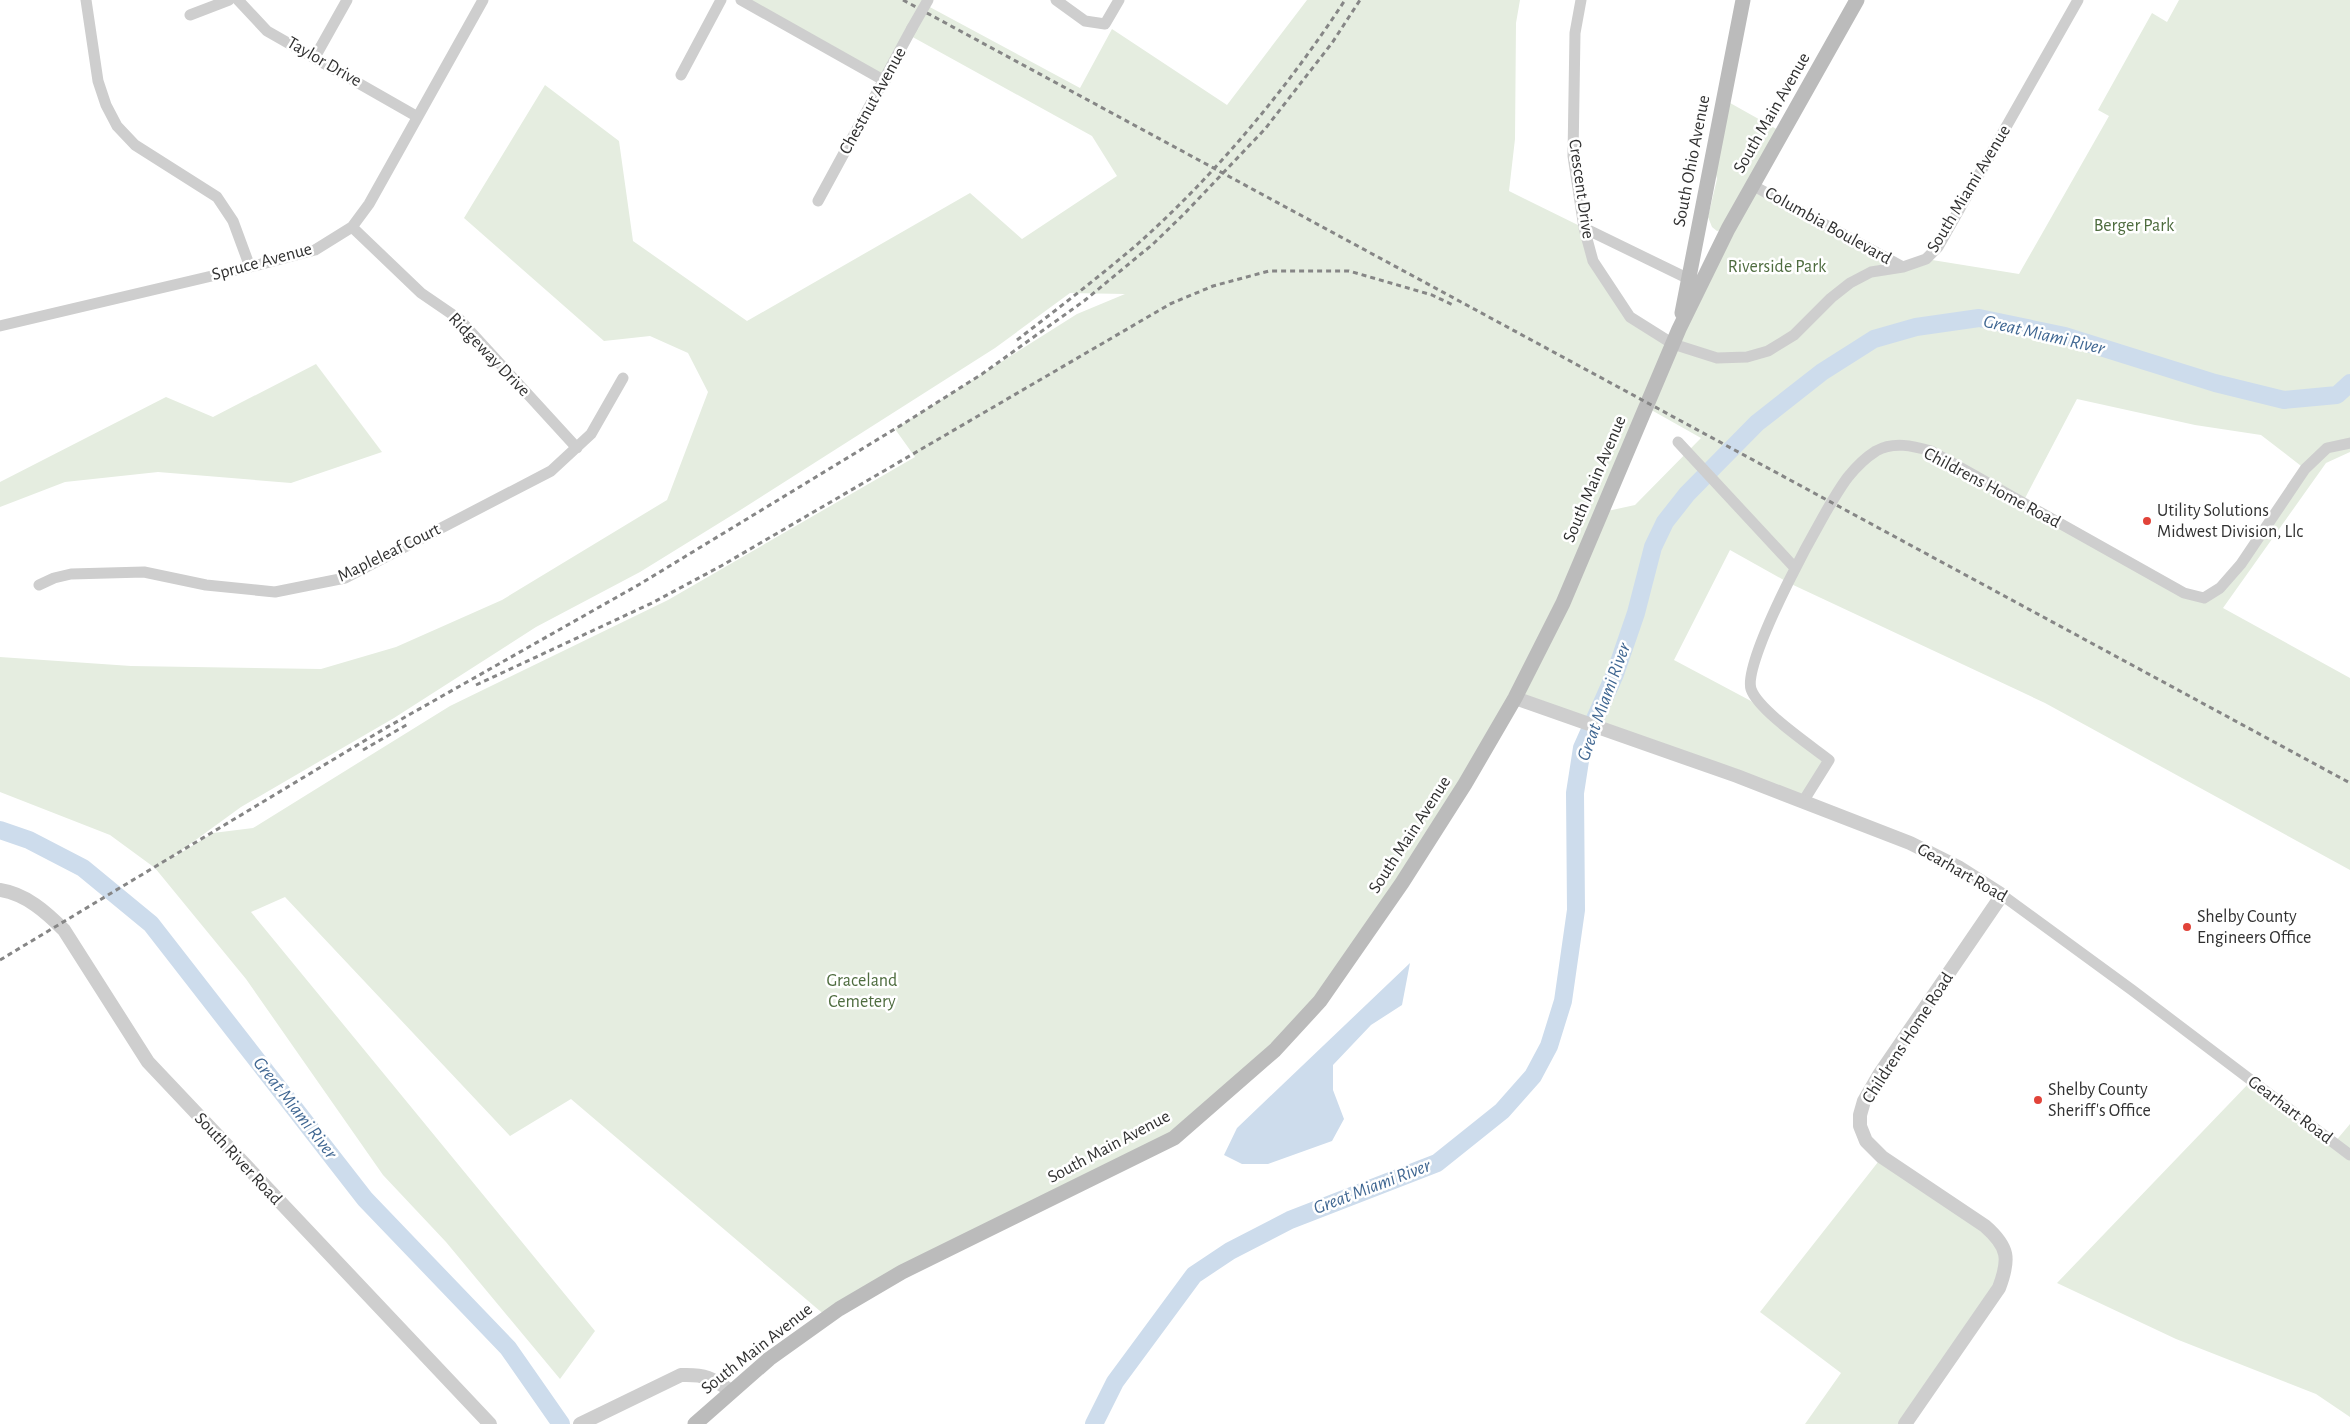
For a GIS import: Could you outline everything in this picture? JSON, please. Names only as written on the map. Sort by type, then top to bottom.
[{"type":"main road","name":"South Ohio Avenue","points":[[1694,281],[1743,0]]},
{"type":"main road","name":"South Main Avenue","points":[[694,1424],[769,1359],[839,1309],[894,1277],[1174,1138],[1275,1050],[1320,1001],[1377,919],[1465,784],[1515,698],[1563,603],[1679,330],[1694,281],[1752,185],[1857,0]]},
{"type":"street","points":[[86,0],[98,81],[106,104],[117,126],[134,145],[217,197],[234,221],[250,267]]},
{"type":"street","points":[[190,15],[229,0]]},
{"type":"street","name":"Taylor Drive","points":[[238,0],[267,31],[416,116]]},
{"type":"street","points":[[315,57],[347,0]]},
{"type":"street","name":"Spruce Avenue","points":[[0,325],[315,250],[352,227],[369,204],[416,116],[482,0]]},
{"type":"street","points":[[681,75],[721,0]]},
{"type":"street","points":[[741,0],[885,81]]},
{"type":"street","name":"Chestnut Avenue","points":[[818,201],[928,0]]},
{"type":"street","points":[[1056,0],[1085,21],[1105,24],[1119,0]]},
{"type":"street","name":"Crescent Drive","points":[[1581,0],[1575,33],[1573,156],[1584,228],[1593,261],[1630,317],[1673,344]]},
{"type":"street","name":"South Miami Avenue","points":[[1673,344],[1717,358],[1748,357],[1768,351],[1794,335],[1831,298],[1850,283],[1871,272],[1903,267],[1926,259],[1938,247],[2078,0]]},
{"type":"street","name":"Columbia Boulevard","points":[[1752,185],[1903,267]]},
{"type":"street","name":"Ridgeway Drive","points":[[352,227],[421,293],[459,319],[577,448]]},
{"type":"street","points":[[1584,228],[1694,281]]},
{"type":"street","name":"Mapleleaf Court","points":[[39,585],[54,578],[71,574],[144,572],[206,585],[276,592],[345,578],[551,471],[591,434],[623,378]]},
{"type":"street","points":[[1678,442],[1796,568]]},
{"type":"street","name":"Childrens Home Road","points":[[1804,800],[1829,760],[1761,705],[1751,688],[1750,674],[1758,649],[1796,568],[1829,505],[1848,477],[1863,460],[1878,450],[1894,445],[1911,445],[1931,451],[2184,593],[2204,598],[2220,588],[2241,564],[2305,469],[2327,448],[2350,442]]},
{"type":"street","name":"Gearhart Road","points":[[1515,698],[1804,800],[1910,843],[1958,867],[2002,895],[2109,973],[2350,1155]]},
{"type":"street","name":"South River Road","points":[[0,890],[11,892],[30,901],[64,930],[148,1062],[490,1424]]},
{"type":"street","name":"Childrens Home Road","points":[[1905,1424],[1999,1288],[2007,1262],[2004,1248],[1996,1236],[1985,1226],[1882,1157],[1866,1141],[1860,1126],[1860,1115],[1864,1101],[1880,1075],[2002,895]]},
{"type":"street","points":[[580,1424],[681,1375],[700,1374],[712,1378],[731,1391]]},
{"type":"green space","points":[[741,0],[928,0],[926,5],[1080,88],[1112,29],[1227,105],[1307,0],[1520,0],[1516,23],[1515,139],[1509,191],[1584,228],[1593,261],[1630,317],[1672,344],[1727,229],[1717,231],[1712,227],[1708,217],[1717,179],[1712,155],[1723,99],[1782,132],[1752,184],[1903,267],[1926,259],[2019,274],[2109,116],[2098,110],[2152,13],[2167,22],[2179,0],[2350,0],[2350,452],[2326,463],[2223,608],[2350,678],[2350,870],[2045,703],[1789,583],[1730,550],[1674,660],[1751,701],[1824,763],[1804,800],[1515,698],[1320,1001],[1174,1138],[827,1317],[571,1099],[510,1136],[285,897],[251,912],[595,1331],[560,1379],[446,1242],[383,1175],[246,979],[155,868],[110,835],[0,792],[0,657],[131,666],[321,669],[396,647],[502,600],[667,500],[708,392],[688,353],[650,336],[604,341],[464,218],[545,85],[619,141],[633,241],[747,321],[970,193],[1022,239],[1117,176],[1092,136],[909,35],[885,81]],"holes":[[[1070,293],[1125,294],[1077,314],[895,429],[915,457],[668,600],[450,706],[253,828],[213,833],[164,863],[241,807],[394,718],[536,627],[640,572],[995,348]],[[2077,399],[2195,425],[2261,435],[2305,469],[2220,588],[2204,598],[2023,502]],[[1646,407],[1701,438],[1635,505],[1603,512]]]},
{"type":"green space","points":[[316,364],[382,452],[291,483],[158,472],[65,482],[0,507],[0,482],[166,397],[213,417]]},
{"type":"green space","points":[[2251,1081],[2334,1143],[2350,1124],[2350,1417],[2316,1394],[2176,1339],[2057,1283]]},
{"type":"green space","points":[[1882,1157],[1996,1236],[2005,1273],[1905,1424],[1805,1424],[1841,1373],[1760,1312]]},
{"type":"water","points":[[1410,963],[1402,1005],[1371,1025],[1333,1065],[1333,1090],[1344,1119],[1332,1141],[1268,1164],[1242,1164],[1224,1155],[1237,1128]]},
{"type":"waterway","name":"Great Miami River","points":[[1094,1424],[1115,1382],[1194,1275],[1230,1251],[1290,1220],[1437,1163],[1502,1111],[1533,1076],[1549,1046],[1563,1001],[1576,910],[1575,793],[1582,748],[1615,674],[1636,613],[1653,547],[1665,522],[1687,494],[1757,423],[1822,372],[1874,339],[1916,327],[1979,318],[2065,336],[2215,383],[2284,400],[2337,395],[2350,383]]},
{"type":"waterway","name":"Great Miami River","points":[[0,830],[29,840],[83,868],[151,924],[365,1199],[508,1348],[561,1424]]},
{"type":"railway","points":[[903,0],[2350,783]]},
{"type":"railway","points":[[1017,340],[1133,248],[1192,192],[1274,99],[1345,0]]},
{"type":"railway","points":[[0,960],[384,729],[640,584],[982,374],[1084,301],[1153,244],[1184,214],[1265,129],[1332,43],[1360,0]]},
{"type":"railway","points":[[476,685],[652,603],[721,566],[1170,304],[1213,286],[1269,271],[1349,271],[1432,295],[1453,305]]},
{"type":"railway","points":[[363,750],[408,724]]},
{"type":"place","name":"Utility Solutions Midwest Division, Llc","points":[[2147,521]]},
{"type":"place","name":"Shelby County Engineers Office","points":[[2187,927]]},
{"type":"place","name":"Shelby County Sheriff's Office","points":[[2038,1100]]},
{"type":"park label","name":"Berger Park","points":[[2134,226]]},
{"type":"park label","name":"Riverside Park","points":[[1777,267]]},
{"type":"park label","name":"Graceland Cemetery","points":[[862,991]]}]
